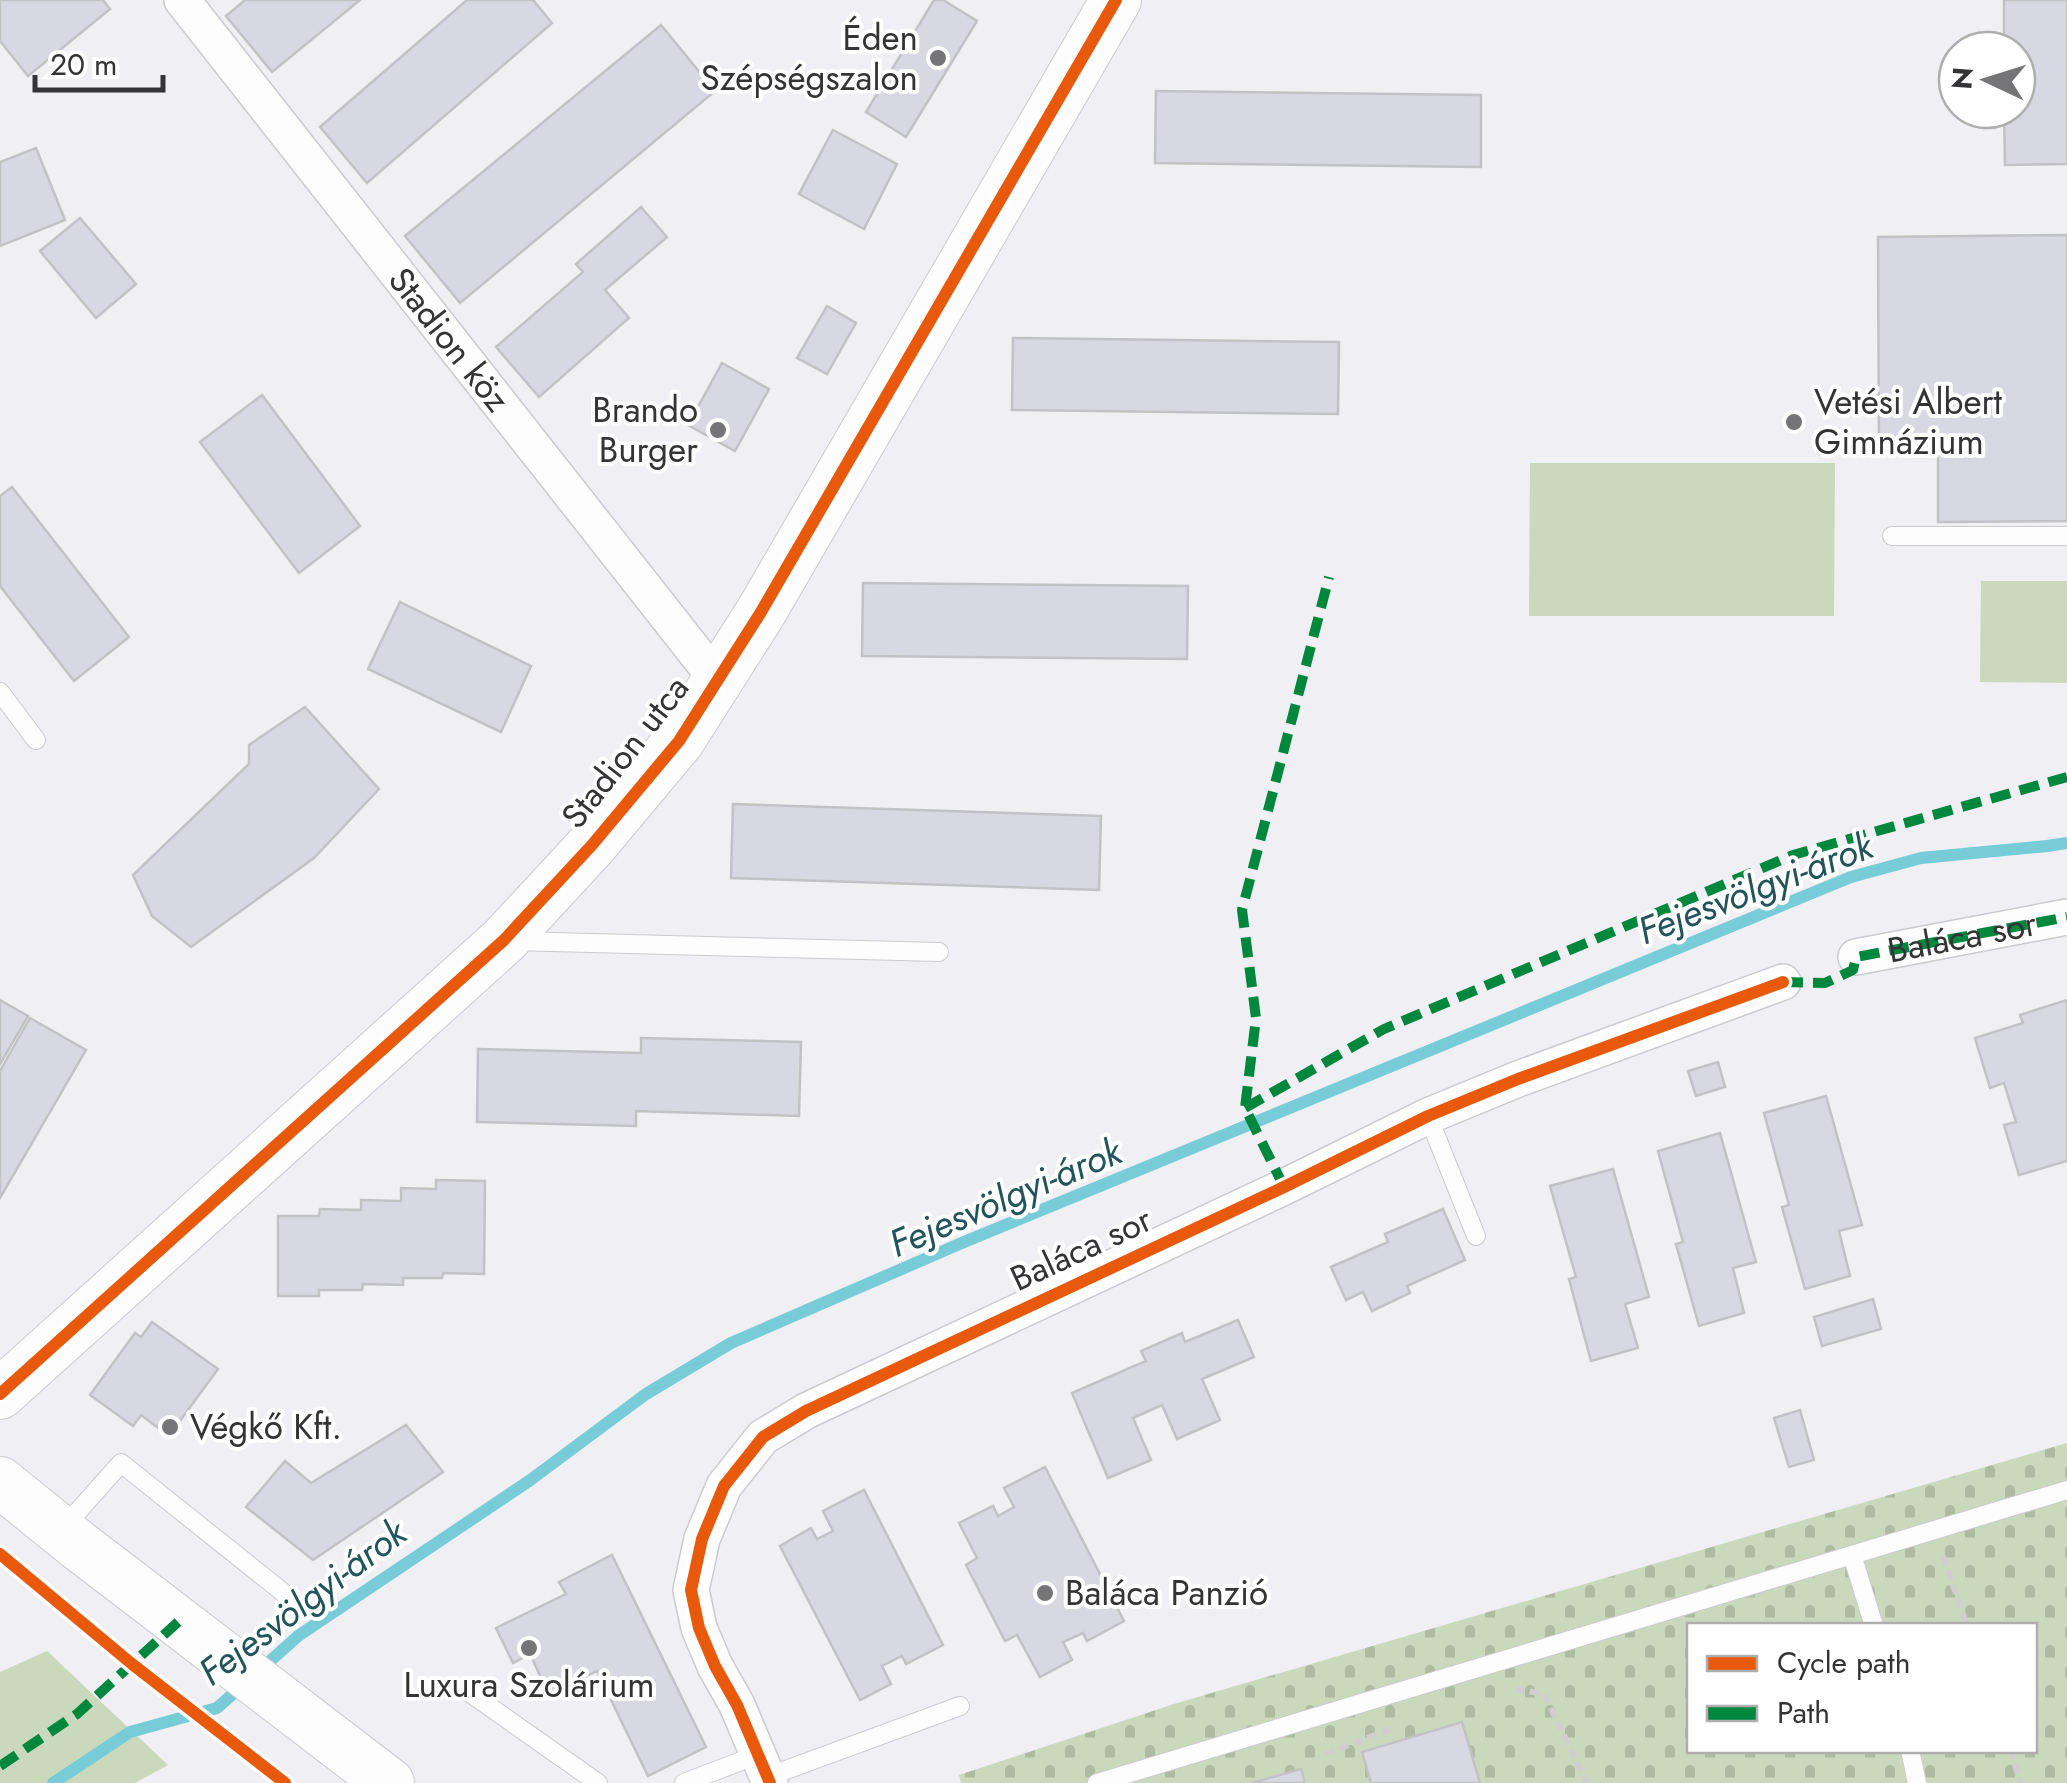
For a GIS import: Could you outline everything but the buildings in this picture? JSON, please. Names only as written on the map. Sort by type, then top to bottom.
[{"type":"street","name":"Stadion köz","points":[[182,0],[718,681]]},
{"type":"street","name":"Stadion utca","points":[[0,1394],[504,940],[592,845],[666,756],[761,612],[1116,0]]},
{"type":"street","name":"Baláca sor","points":[[1856,958],[2067,917]]},
{"type":"street","name":"Baláca sor","points":[[765,1772],[700,1628],[692,1590],[702,1539],[724,1486],[763,1438],[806,1411],[1428,1116],[1518,1078],[1783,982]]},
{"type":"street","points":[[0,1482],[389,1783]]},
{"type":"lane","points":[[1892,536],[2067,536]]},
{"type":"lane","points":[[0,692],[36,740]]},
{"type":"lane","points":[[504,940],[939,952]]},
{"type":"lane","points":[[1428,1116],[1476,1236]]},
{"type":"lane","points":[[60,1532],[121,1463],[290,1598]]},
{"type":"lane","points":[[1097,1783],[2067,1490]]},
{"type":"lane","points":[[1852,1555],[1873,1623]]},
{"type":"lane","points":[[464,1688],[598,1783]]},
{"type":"lane","points":[[684,1783],[765,1772],[960,1706]]},
{"type":"lane","points":[[1911,1753],[1917,1783]]},
{"type":"path","points":[[1934,1530],[1966,1623]]},
{"type":"path","points":[[1507,1688],[1544,1694],[1586,1783]]},
{"type":"path","points":[[1325,1754],[1398,1727]]},
{"type":"path","points":[[2011,1753],[2021,1783]]},
{"type":"green space","points":[[1530,463],[1835,463],[1834,616],[1529,616]]},
{"type":"green space","points":[[1981,581],[2067,581],[2067,683],[1980,682]]},
{"type":"green space","points":[[2067,1443],[2067,1783],[961,1783],[959,1775],[1174,1704]]},
{"type":"green space","points":[[47,1651],[168,1765],[135,1783],[0,1783],[0,1672]]},
{"type":"waterway","name":"Fejesvölgyi-árok","points":[[259,1671],[298,1636],[529,1481],[646,1394],[731,1343],[964,1242],[1851,877],[1921,858],[2067,843]]},
{"type":"waterway","name":"Fejesvölgyi-árok","points":[[53,1783],[130,1732],[217,1708],[244,1684]]},
{"type":"marked path","points":[[1284,1187],[1245,1108],[1256,1018],[1242,910],[1329,577]]},
{"type":"marked path","points":[[1245,1108],[1384,1029],[1793,855],[2067,777]]},
{"type":"marked path","points":[[1783,982],[1825,983],[1853,970],[1856,957],[2067,917]]},
{"type":"marked path","points":[[0,1766],[77,1714],[178,1622]]},
{"type":"cycle path","points":[[0,1394],[504,940],[592,845],[679,741],[761,612],[1116,0]]},
{"type":"cycle path","points":[[770,1783],[699,1628],[691,1590],[702,1539],[724,1486],[763,1437],[806,1411],[1428,1116],[1783,982]]},
{"type":"cycle path","points":[[0,1554],[132,1664],[285,1783]]},
{"type":"place","name":"Éden Szépségszalon","points":[[938,58]]},
{"type":"place","name":"Vetési Albert Gimnázium","points":[[1794,422]]},
{"type":"place","name":"Brando Burger","points":[[718,430]]},
{"type":"place","name":"Végkő Kft.","points":[[170,1427]]},
{"type":"place","name":"Baláca Panzió","points":[[1045,1593]]},
{"type":"place","name":"Luxura Szolárium","points":[[529,1648]]}]
